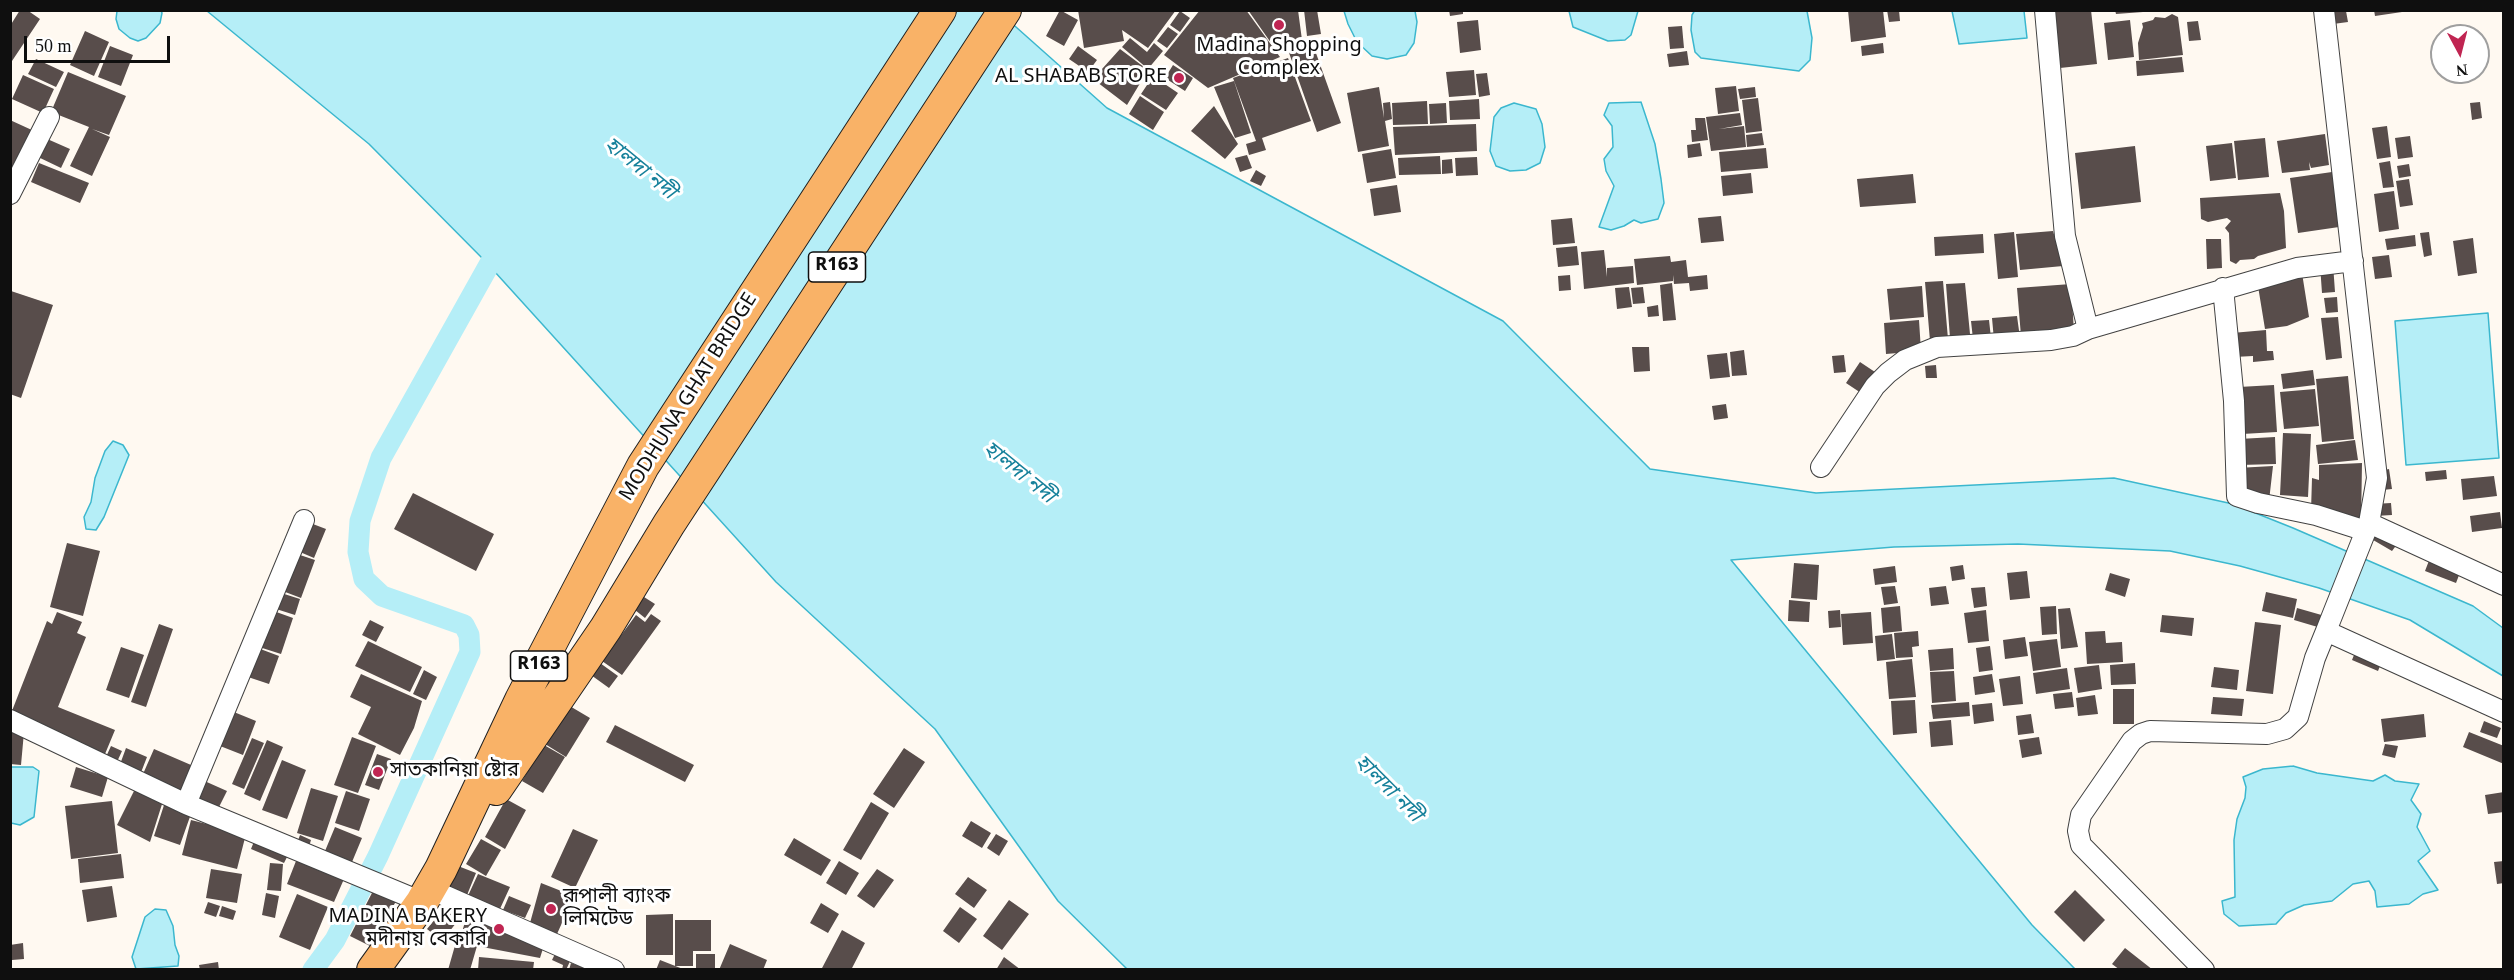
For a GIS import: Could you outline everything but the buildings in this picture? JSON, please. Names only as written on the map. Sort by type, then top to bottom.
[{"type":"main road","name":"MODHUNA GHAT BRIDGE","points":[[431,886],[521,700],[643,466],[940,10]]},
{"type":"main road","name":"R163","points":[[374,969],[606,628],[669,524],[1005,10]]},
{"type":"street","points":[[2045,10],[2065,236],[2088,328]]},
{"type":"street","points":[[2204,969],[2081,845],[2078,831],[2081,815],[2132,741],[2141,734],[2150,731],[2267,734],[2285,729],[2298,717],[2315,658],[2365,533],[2377,478],[2324,10]]},
{"type":"street","points":[[10,194],[49,117]]},
{"type":"street","points":[[1821,467],[1875,386],[1905,360],[1937,347],[2051,340],[2073,336],[2088,328],[2296,268],[2353,261]]},
{"type":"street","points":[[2223,288],[2234,401],[2237,496],[2258,503],[2316,515],[2504,585]]},
{"type":"street","points":[[186,804],[304,520]]},
{"type":"street","points":[[2326,631],[2504,712]]},
{"type":"street","points":[[10,720],[186,804],[431,886],[614,969]]},
{"type":"water","points":[[161,10],[162,13],[160,23],[146,38],[138,41],[119,29],[116,19],[117,11]]},
{"type":"water","points":[[1569,10],[1638,11],[1631,35],[1625,40],[1608,41],[1573,27]]},
{"type":"water","points":[[1695,10],[1807,11],[1812,38],[1810,60],[1799,71],[1701,58],[1695,52],[1691,30],[1692,15]]},
{"type":"water","name":"হালদা নদী","points":[[207,11],[998,11],[1107,108],[1503,321],[1650,469],[1816,493],[2114,478],[2233,504],[2473,606],[2503,628],[2503,676],[2410,620],[2319,588],[2240,566],[2170,551],[2018,544],[1894,547],[1731,560],[2032,925],[2075,969],[1127,969],[1058,901],[935,729],[776,582],[485,261],[369,144]]},
{"type":"water","points":[[1344,11],[1415,11],[1417,22],[1414,43],[1406,55],[1387,59],[1372,56],[1357,42]]},
{"type":"water","points":[[1952,11],[2024,11],[2027,38],[1959,44]]},
{"type":"water","points":[[1641,102],[1655,144],[1664,203],[1658,219],[1641,223],[1634,220],[1611,230],[1599,227],[1614,186],[1606,171],[1604,159],[1613,147],[1612,126],[1604,115],[1609,103]]},
{"type":"water","points":[[1514,103],[1536,109],[1542,124],[1545,147],[1540,163],[1526,170],[1510,171],[1496,166],[1490,151],[1494,117],[1501,108]]},
{"type":"water","points":[[2488,313],[2499,458],[2406,465],[2395,321]]},
{"type":"water","points":[[113,441],[123,445],[129,455],[104,517],[96,530],[86,529],[84,517],[91,502],[95,478],[105,451]]},
{"type":"water","points":[[2293,766],[2317,773],[2373,781],[2385,775],[2395,781],[2419,784],[2411,800],[2421,814],[2417,827],[2430,851],[2418,861],[2438,890],[2423,894],[2409,904],[2377,907],[2375,891],[2369,881],[2353,884],[2332,901],[2304,905],[2286,913],[2276,924],[2239,926],[2224,914],[2222,901],[2235,897],[2234,840],[2237,819],[2245,798],[2246,787],[2243,777],[2263,769]]},
{"type":"water","points":[[11,767],[33,767],[39,771],[34,817],[20,825],[11,823]]},
{"type":"water","points":[[155,909],[166,910],[173,926],[179,956],[178,966],[136,969],[132,957],[145,917]]},
{"type":"waterway","points":[[313,970],[335,940],[378,856],[470,652],[469,635],[464,625],[382,596],[364,579],[358,552],[360,521],[381,458],[503,240]]},
{"type":"place","name":"Madina Shopping Complex","points":[[1279,25]]},
{"type":"place","name":"AL SHABAB STORE","points":[[1179,78]]},
{"type":"place","name":"সাতকানিয়া ষ্টোর","points":[[378,772]]},
{"type":"place","name":"রূপালী ব্যাংক লিমিটেড","points":[[551,909]]},
{"type":"place","name":"MADINA BAKERY মদীনায় বেকারি","points":[[499,929]]}]
